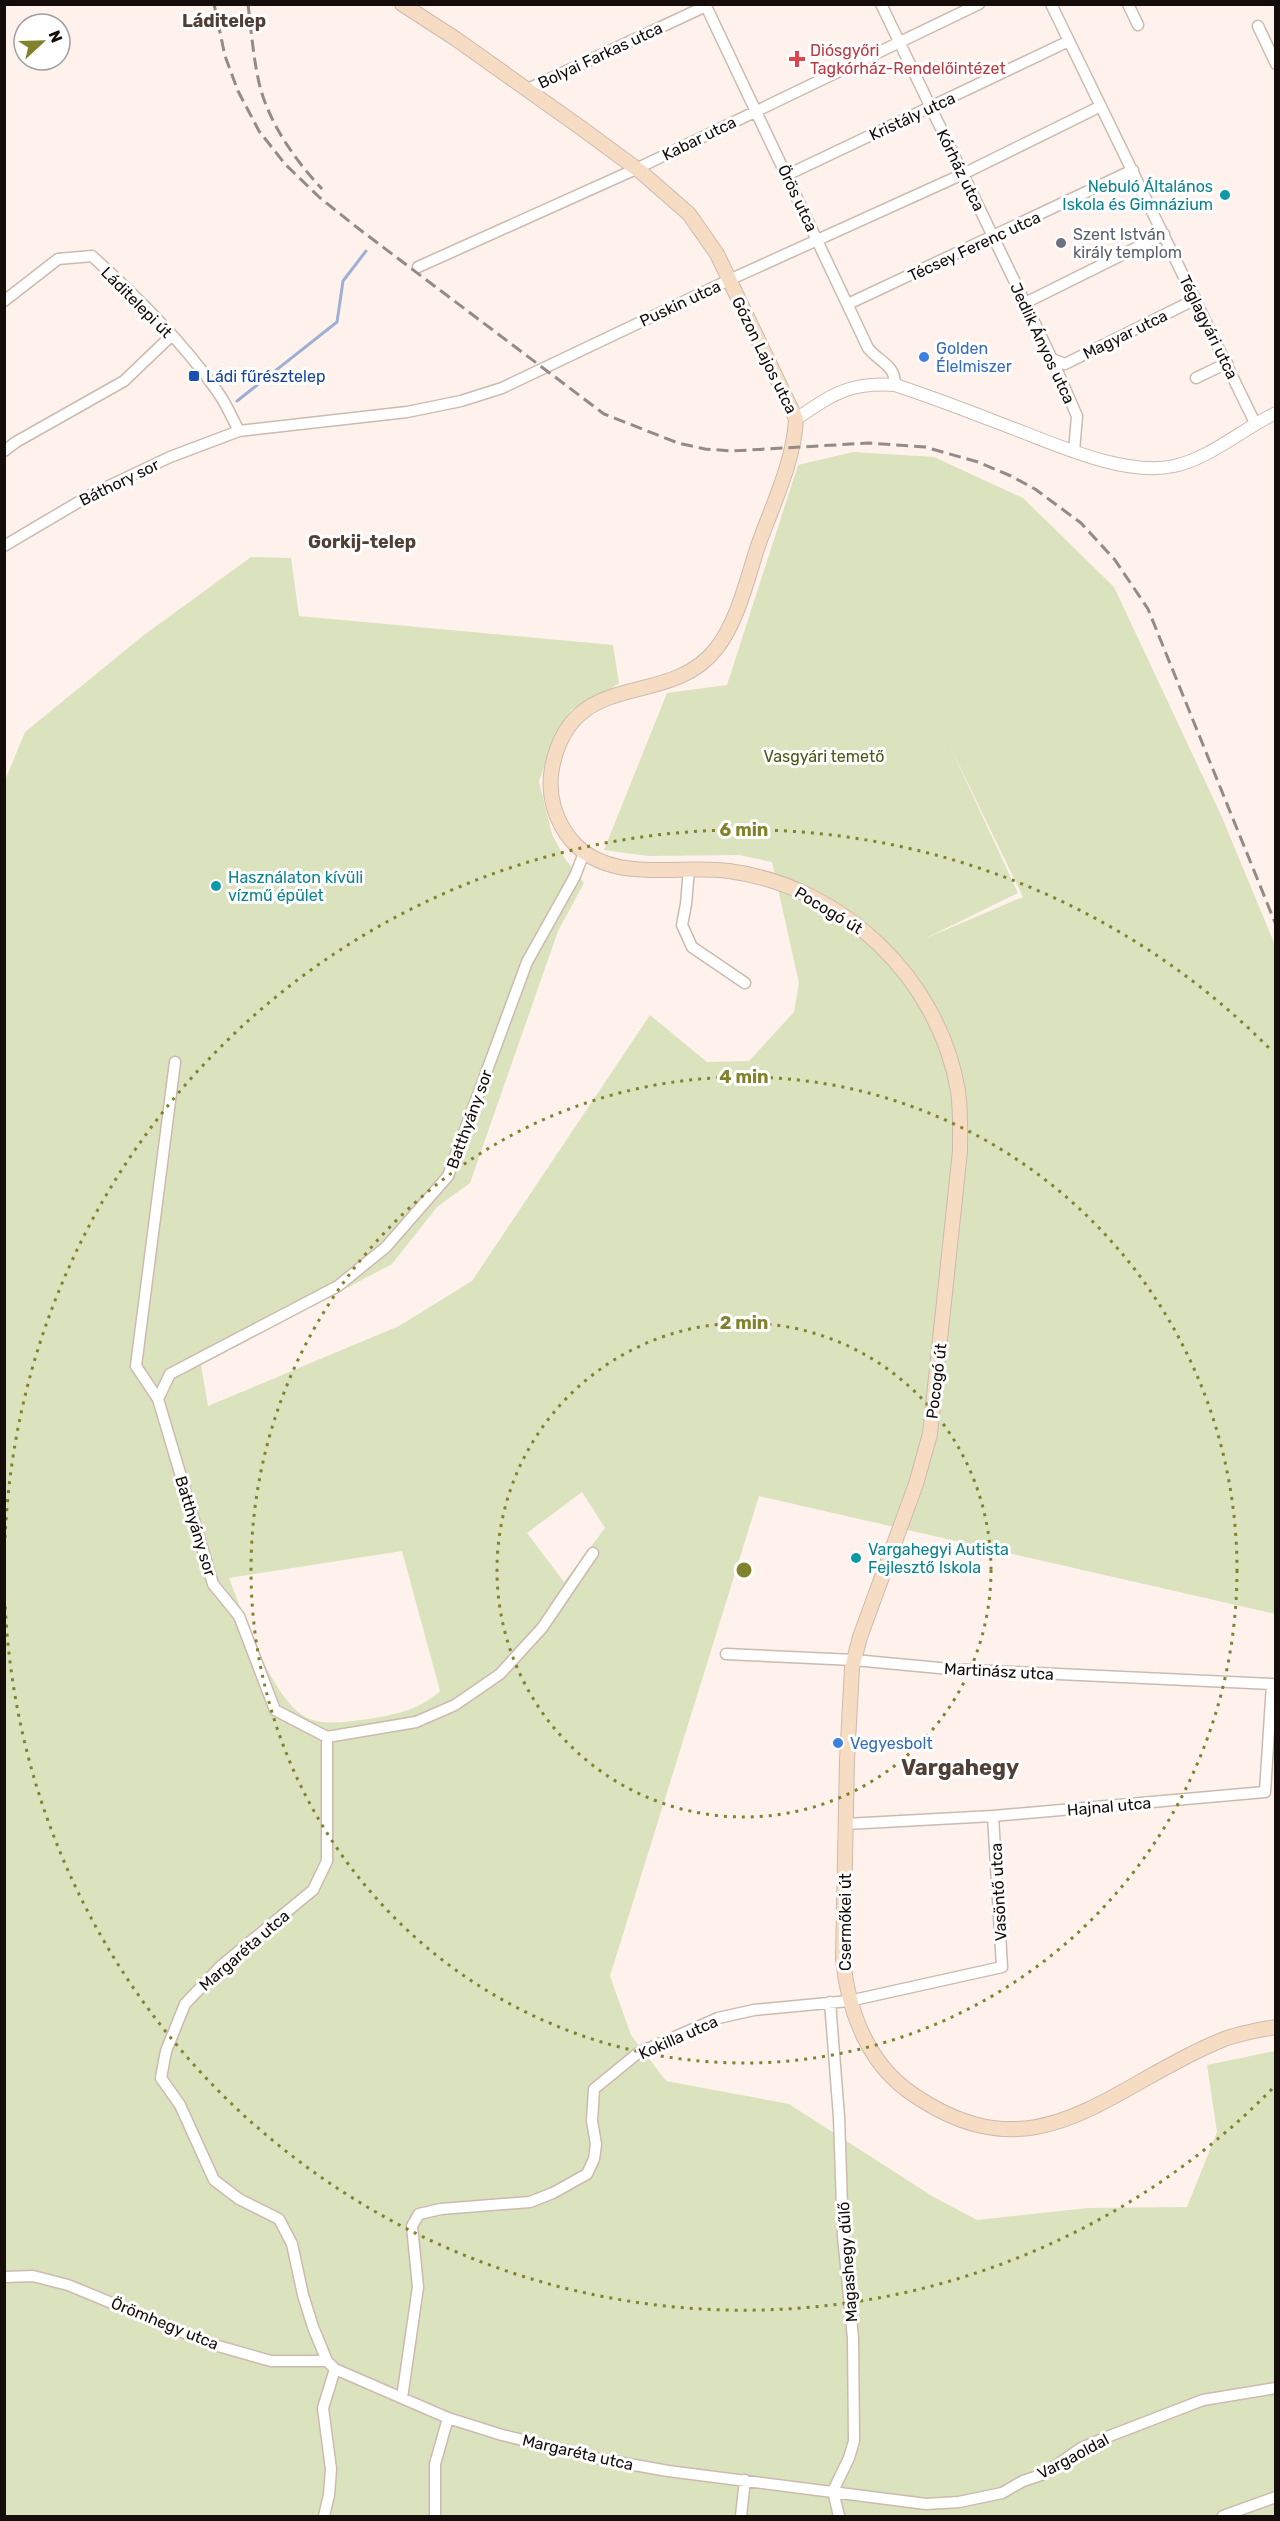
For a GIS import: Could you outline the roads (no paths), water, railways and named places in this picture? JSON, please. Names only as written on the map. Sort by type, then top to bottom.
[{"type":"main road","name":"Gózon Lajos utca","points":[[402,4],[528,89],[636,169],[689,214],[717,254],[796,419]]},
{"type":"main road","name":"Pocogó út","points":[[796,419],[792,449],[738,603],[717,648],[696,668],[684,674],[617,694],[579,714],[563,734],[555,753],[551,774],[551,798],[564,831],[584,854],[609,866],[728,871],[779,882],[807,894],[847,917],[883,947],[915,986],[932,1014],[953,1069],[960,1110],[960,1152],[930,1434],[916,1484],[889,1557]]},
{"type":"main road","name":"Csermőkei út","points":[[889,1557],[854,1660],[849,1708],[843,1959],[849,2001],[860,2030],[870,2048],[893,2078],[906,2090],[947,2116],[979,2127],[1011,2131],[1028,2130],[1085,2112],[1223,2040],[1251,2031],[1275,2027]]},
{"type":"street","name":"Kórház utca","points":[[881,4],[993,238]]},
{"type":"street","name":"Kabar utca","points":[[418,267],[636,169],[979,4]]},
{"type":"street","name":"Téglagyári utca","points":[[1051,4],[1255,423]]},
{"type":"street","points":[[1128,4],[1138,25]]},
{"type":"street","name":"Bolyai Farkas utca","points":[[528,89],[705,5]]},
{"type":"street","name":"Örös utca","points":[[705,5],[868,348],[875,357],[892,369],[896,386]]},
{"type":"street","points":[[1258,26],[1275,64]]},
{"type":"street","points":[[1263,37],[1275,33]]},
{"type":"street","name":"Kristály utca","points":[[787,175],[1069,41]]},
{"type":"street","name":"Puskin utca","points":[[239,431],[407,412],[461,401],[502,388],[817,239],[963,174],[1101,106]]},
{"type":"street","name":"Técsey Ferenc utca","points":[[848,304],[993,238],[1133,170]]},
{"type":"street","points":[[1025,303],[1164,234]]},
{"type":"street","name":"Jedlik Ányos utca","points":[[993,238],[1077,416],[1074,451]]},
{"type":"street","name":"Láditelepi út","points":[[4,301],[58,260],[92,256],[133,293],[218,391],[239,431]]},
{"type":"street","name":"Magyar utca","points":[[1052,359],[1065,364],[1196,299]]},
{"type":"street","points":[[4,451],[124,381],[171,336]]},
{"type":"street","points":[[1196,378],[1227,363]]},
{"type":"street","name":"Gózon Lajos utca","points":[[796,419],[829,397],[851,387],[871,384],[896,386],[1074,451],[1135,468],[1152,469],[1176,465],[1198,457],[1275,413]]},
{"type":"street","name":"Báthory sor","points":[[4,546],[92,494],[170,457],[239,431]]},
{"type":"street","name":"Batthyány sor","points":[[158,1399],[170,1374],[338,1286],[386,1247],[448,1176],[527,962],[575,876],[584,854]]},
{"type":"street","points":[[689,869],[682,925],[692,947],[745,983]]},
{"type":"street","name":"Batthyány sor","points":[[175,1062],[136,1366],[158,1399],[213,1584],[238,1616],[275,1710],[327,1737]]},
{"type":"street","points":[[327,1737],[416,1722],[454,1705],[500,1674],[542,1628],[593,1552]]},
{"type":"street","name":"Martinász utca","points":[[726,1654],[854,1660],[951,1669],[1272,1684]]},
{"type":"street","name":"Hajnal utca","points":[[846,1824],[993,1816],[1264,1792],[1272,1684]]},
{"type":"street","name":"Margaréta utca","points":[[327,1737],[327,1861],[313,1890],[222,1965],[185,2004],[166,2051],[161,2078],[180,2105],[214,2180],[239,2199],[279,2219],[292,2244],[303,2295],[331,2365],[448,2418],[502,2435],[601,2459],[668,2471],[833,2491]]},
{"type":"street","name":"Vasöntő utca","points":[[993,1816],[1002,1967]]},
{"type":"street","name":"Kokilla utca","points":[[402,2398],[418,2287],[412,2226],[418,2214],[441,2209],[530,2202],[553,2193],[587,2174],[594,2159],[596,2144],[592,2121],[594,2089],[638,2053],[718,2018],[754,2010],[849,2001],[1002,1967]]},
{"type":"street","name":"Magashegy dűlő","points":[[830,2002],[839,2117],[843,2236],[853,2338],[854,2441],[849,2458],[833,2491]]},
{"type":"street","name":"Örömhegy utca","points":[[4,2277],[33,2276],[68,2285],[211,2344],[271,2361],[331,2365]]},
{"type":"street","points":[[324,2517],[331,2469],[323,2408],[331,2365]]},
{"type":"street","name":"Vargaoldal","points":[[833,2491],[926,2504],[959,2502],[1002,2493],[1023,2481],[1044,2474],[1081,2448],[1203,2400],[1275,2388]]},
{"type":"street","points":[[435,2517],[435,2464],[448,2418]]},
{"type":"street","points":[[741,2517],[745,2480]]},
{"type":"street","points":[[833,2491],[839,2517]]},
{"type":"street","points":[[1223,2517],[1275,2497]]},
{"type":"waterway","points":[[237,401],[337,322],[343,281],[366,251]]},
{"type":"railway","points":[[214,4],[225,56],[238,91],[259,131],[285,164],[319,197],[359,229],[604,414],[678,443],[705,449],[732,451],[869,443],[925,447],[978,462],[1011,476],[1035,489],[1081,523],[1115,560],[1148,609],[1276,925]]},
{"type":"railway","points":[[248,4],[256,69],[267,108],[282,138],[322,189]]},
{"type":"place","name":"Diósgyőri Tagkórház-Rendelőintézet","points":[[797,59]]},
{"type":"place","name":"Nebuló Általános Iskola és Gimnázium","points":[[1225,195]]},
{"type":"place","name":"Szent István király templom","points":[[1061,243]]},
{"type":"place","name":"Golden Élelmiszer","points":[[924,357]]},
{"type":"place","name":"Ládi fűrésztelep","points":[[194,376]]},
{"type":"place","name":"Használaton kívüli vízmű épület","points":[[216,886]]},
{"type":"place","name":"Vargahegyi Autista Fejlesztő Iskola","points":[[856,1558]]},
{"type":"place","name":"Vegyesbolt","points":[[838,1743]]},
{"type":"district","name":"Láditelep","points":[[224,21]]},
{"type":"district","name":"Gorkij-telep","points":[[362,542]]},
{"type":"district","name":"Vargahegy","points":[[960,1767]]},
{"type":"park label","name":"Vasgyári temető","points":[[824,756]]}]
